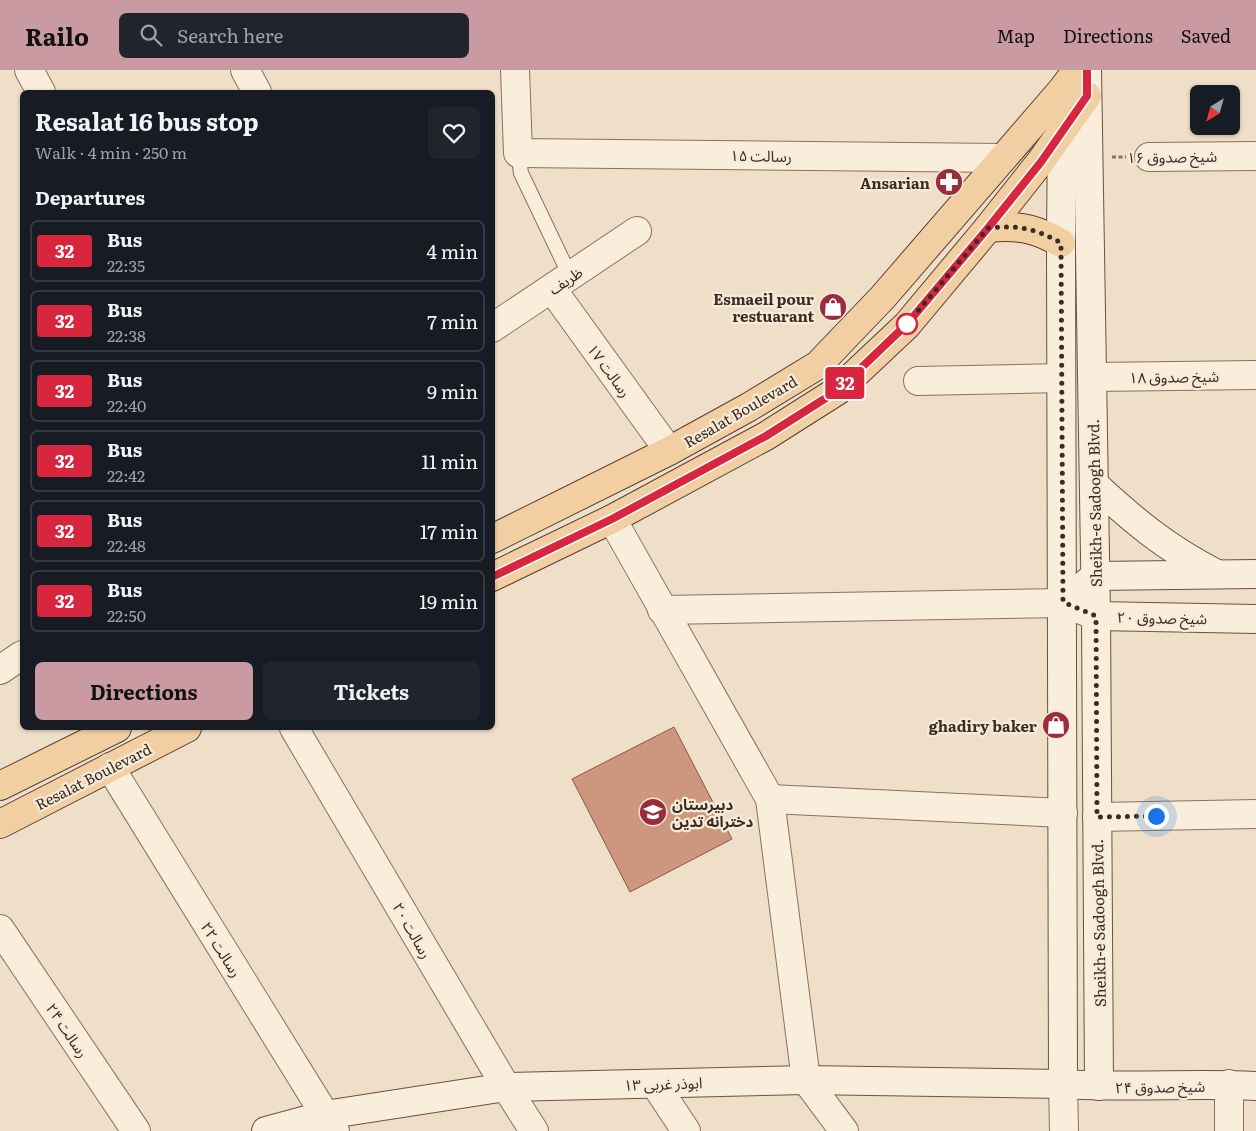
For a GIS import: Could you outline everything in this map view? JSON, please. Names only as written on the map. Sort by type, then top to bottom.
[{"type":"main road","name":"Resalat Boulevard","points":[[495,536],[669,451],[749,408],[818,365],[883,297],[1003,158],[1075,79]]},
{"type":"main road","points":[[495,576],[612,519],[766,436],[837,391],[907,324],[988,228],[1062,134]]},
{"type":"main road","points":[[988,228],[1007,226],[1026,228],[1044,234],[1061,243]]},
{"type":"main road","points":[[0,786],[113,730]]},
{"type":"main road","name":"Resalat Boulevard","points":[[0,824],[183,730]]},
{"type":"street","points":[[30,70],[40,90]]},
{"type":"street","points":[[246,70],[256,90]]},
{"type":"street","points":[[515,70],[518,153]]},
{"type":"street","points":[[1075,79],[1108,70]]},
{"type":"street","name":"Sheikh-e Sadoogh Blvd.","points":[[1064,1131],[1062,134],[1075,79]]},
{"type":"street","name":"Sheikh-e Sadoogh Blvd.","points":[[1075,79],[1088,157],[1096,616],[1099,1086]]},
{"type":"street","name":"رسالت ۱۵","points":[[518,153],[1003,158]]},
{"type":"street","name":"شیخ صدوق ۱۶","points":[[1149,157],[1256,156]]},
{"type":"street","name":"ظریف","points":[[495,326],[637,231]]},
{"type":"street","name":"رسالت ۱۷","points":[[561,282],[669,451]]},
{"type":"street","name":"شیخ صدوق ۱۸","points":[[1092,377],[1256,375]]},
{"type":"street","points":[[918,381],[1061,378]]},
{"type":"street","points":[[1094,484],[1161,541],[1216,574]]},
{"type":"street","points":[[612,519],[770,799],[806,1080],[844,1131]]},
{"type":"street","points":[[662,610],[1063,602],[1095,576],[1256,574]]},
{"type":"street","name":"شیخ صدوق ۲۰","points":[[1063,602],[1096,616],[1256,619]]},
{"type":"street","points":[[0,670],[20,656]]},
{"type":"street","name":"رسالت ۲۰","points":[[295,730],[506,1087],[534,1131]]},
{"type":"street","name":"رسالت ۲۲","points":[[110,767],[330,1123]]},
{"type":"street","points":[[770,799],[1064,813]]},
{"type":"street","points":[[1097,817],[1256,814]]},
{"type":"street","name":"رسالت ۲۴","points":[[0,929],[136,1131]]},
{"type":"street","name":"ابوذر غربی ۱۳","points":[[266,1131],[330,1123],[506,1087],[806,1080],[1063,1084]]},
{"type":"street","points":[[655,1084],[686,1131]]},
{"type":"street","name":"شیخ صدوق ۲۴","points":[[1063,1084],[1099,1086],[1229,1084],[1256,1086]]},
{"type":"street","points":[[1229,1084],[1229,1131]]},
{"type":"lane","points":[[518,153],[521,174],[561,282]]},
{"type":"path","name":"شیخ صدوق ۱۶","points":[[1088,157],[1149,157]]},
{"type":"building","points":[[674,727],[732,839],[630,892],[572,779]]},
{"type":"bus line","name":"32","points":[[495,576],[612,519],[766,436],[837,391],[907,324],[1041,162],[1087,96],[1087,70]]},
{"type":"place","name":"Ansarian","points":[[949,182]]},
{"type":"place","name":"Esmaeil pour restuarant","points":[[833,307]]},
{"type":"place","name":"ghadiry baker","points":[[1056,725]]},
{"type":"place","name":"دبیرستان دخترانه تدین","points":[[653,812]]},
{"type":"route","points":[[907,324],[988,228],[1007,226],[1026,228],[1044,234],[1061,243],[1063,602],[1096,616],[1097,817],[1156,816]]}]
